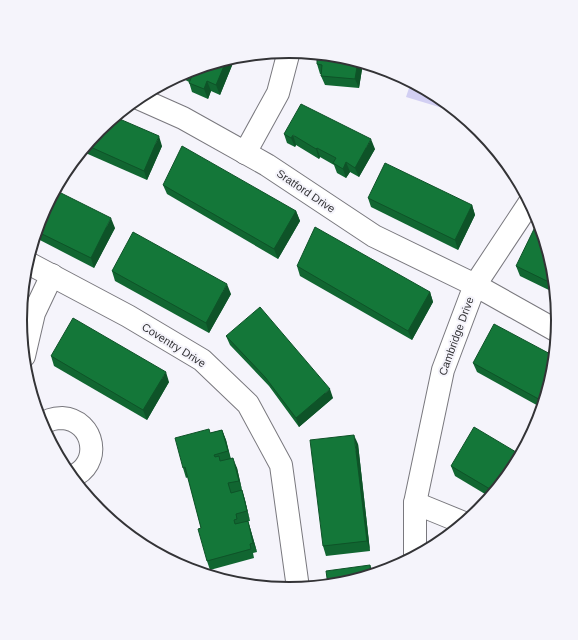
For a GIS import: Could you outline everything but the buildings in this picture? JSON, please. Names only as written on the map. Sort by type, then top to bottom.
[{"type":"street","points":[[245,153],[278,93],[286,58]]},
{"type":"street","name":"Sratford Drive","points":[[145,101],[183,118],[267,165],[374,236],[475,285],[551,327]]},
{"type":"street","name":"Cambridge Drive","points":[[415,550],[416,503],[443,370],[475,285],[526,208]]},
{"type":"street","name":"Coventry Drive","points":[[33,266],[128,316],[202,360],[248,404],[280,464],[297,582]]},
{"type":"street","points":[[28,338],[34,313],[52,275]]},
{"type":"street","points":[[48,421],[57,418],[69,419],[80,424],[87,433],[91,444],[91,456],[86,467],[77,474]]},
{"type":"street","points":[[416,503],[458,520]]},
{"type":"shaded area","points":[[409,87],[443,108],[406,97]]}]
